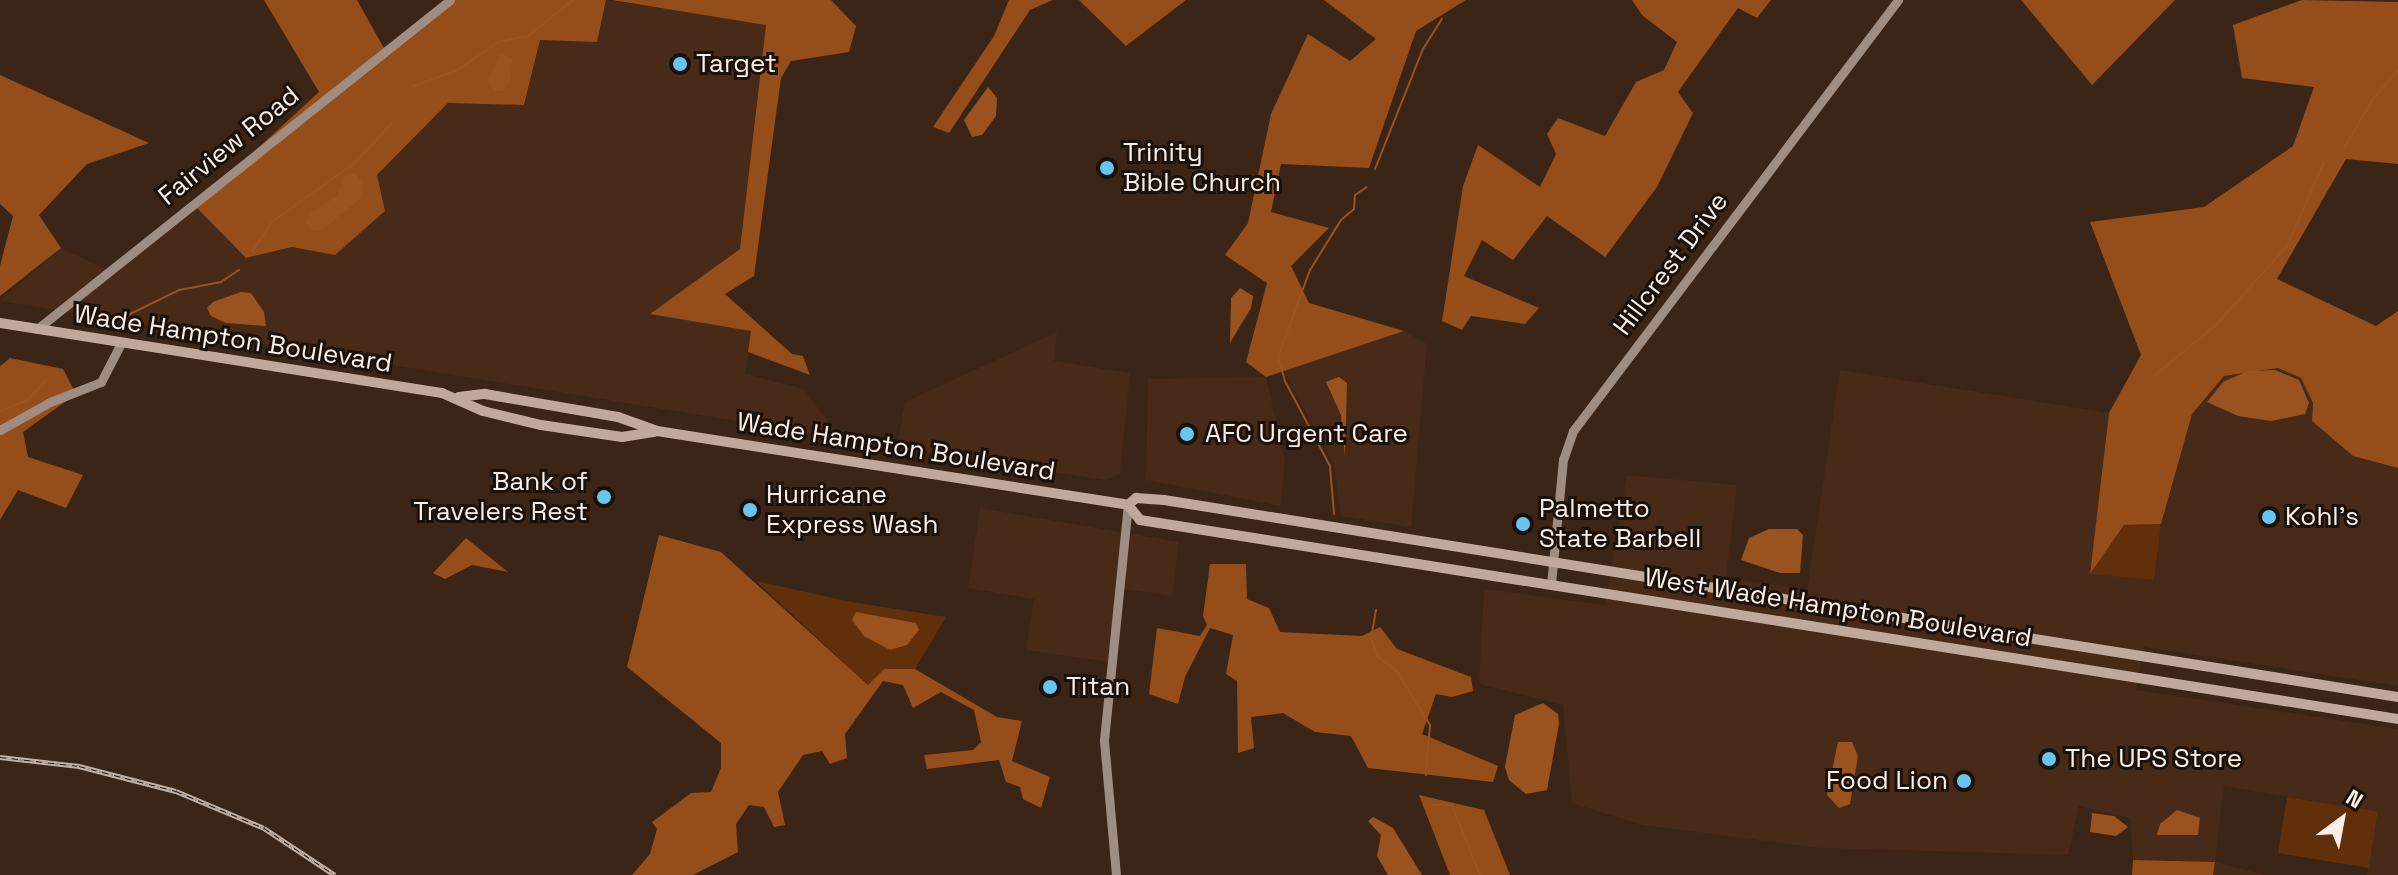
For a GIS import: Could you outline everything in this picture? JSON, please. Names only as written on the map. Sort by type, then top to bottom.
[{"type":"main road","name":"Wade Hampton Boulevard","points":[[0,323],[120,345],[459,397],[485,394],[618,417],[657,431],[1128,505]]},
{"type":"main road","name":"Wade Hampton Boulevard","points":[[459,397],[483,411],[541,425],[622,437],[657,431]]},
{"type":"main road","name":"West Wade Hampton Boulevard","points":[[2398,697],[1164,500],[1136,498],[1128,505],[1140,520],[2398,719]]},
{"type":"street","name":"Fairview Road","points":[[37,329],[450,0]]},
{"type":"street","name":"Hillcrest Drive","points":[[1551,584],[1563,460],[1573,431],[1898,0]]},
{"type":"street","points":[[0,430],[50,402],[101,382],[120,345]]},
{"type":"street","points":[[1116,875],[1104,740],[1128,505]]},
{"type":"shaded area","points":[[264,0],[357,0],[385,50],[453,0],[606,0],[597,42],[540,40],[524,105],[448,103],[377,175],[385,211],[335,255],[292,247],[246,258],[195,206],[319,92]]},
{"type":"shaded area","points":[[606,0],[766,24],[740,249],[651,314],[752,331],[745,374],[804,389],[840,438],[0,301],[61,248],[114,273],[195,206],[246,258],[292,247],[335,255],[377,176],[448,103],[524,105],[540,40],[597,42]]},
{"type":"shaded area","points":[[612,0],[831,0],[856,26],[849,52],[791,61],[781,78],[754,276],[725,294],[792,354],[803,356],[810,375],[748,352],[751,331],[650,314],[740,249],[766,25]]},
{"type":"shaded area","points":[[1009,0],[1053,0],[1030,10],[949,133],[933,127],[994,36]]},
{"type":"shaded area","points":[[1079,0],[1186,0],[1126,46]]},
{"type":"shaded area","points":[[1324,0],[1466,0],[1416,31],[1369,168],[1281,164],[1271,212],[1329,228],[1291,266],[1309,303],[1404,331],[1266,377],[1246,362],[1267,283],[1225,255],[1248,223],[1271,114],[1308,34],[1350,61],[1376,39]]},
{"type":"shaded area","points":[[1632,0],[1771,0],[1757,18],[1738,8],[1678,92],[1693,113],[1657,187],[1605,257],[1547,216],[1513,260],[1482,240],[1464,276],[1539,308],[1525,324],[1471,316],[1462,330],[1442,321],[1463,186],[1478,145],[1540,187],[1556,154],[1547,134],[1558,118],[1605,136],[1636,82],[1664,70],[1677,42],[1642,15]]},
{"type":"shaded area","points":[[2021,0],[2175,0],[2092,85]]},
{"type":"shaded area","points":[[2302,0],[2398,2],[2398,164],[2346,159],[2277,279],[2376,326],[2398,311],[2398,468],[2353,456],[2312,421],[2313,403],[2301,378],[2278,368],[2224,376],[2192,414],[2161,524],[2124,525],[2090,574],[2109,413],[2141,355],[2090,222],[2204,207],[2293,146],[2314,87],[2242,78],[2233,25]]},
{"type":"shaded area","points":[[500,54],[512,58],[511,79],[504,91],[495,91],[487,82]]},
{"type":"shaded area","points":[[0,75],[149,143],[87,164],[39,215],[61,248],[0,296],[0,266],[13,216],[0,204]]},
{"type":"shaded area","points":[[988,87],[997,98],[996,116],[982,135],[972,137],[964,120]]},
{"type":"shaded area","points":[[356,173],[363,185],[360,199],[322,230],[310,231],[306,221],[312,212],[337,196],[344,177]]},
{"type":"shaded area","points":[[1240,288],[1253,296],[1251,308],[1230,343],[1231,298]]},
{"type":"shaded area","points":[[241,292],[251,293],[264,312],[266,326],[226,323],[211,316],[207,308],[213,302]]},
{"type":"shaded area","points":[[1404,331],[1427,344],[1411,527],[1341,516],[1334,465],[1284,371]]},
{"type":"shaded area","points":[[1057,332],[1054,361],[1130,373],[1120,474],[1105,480],[897,447],[905,402]]},
{"type":"shaded area","points":[[10,358],[63,369],[76,394],[23,432],[28,457],[83,475],[66,508],[18,490],[0,520],[0,366]]},
{"type":"shaded area","points":[[2278,368],[2301,378],[2313,403],[2312,421],[2353,456],[2398,468],[2398,686],[2144,647],[2136,690],[2398,729],[2398,875],[2367,875],[2378,812],[2224,786],[2215,862],[2265,875],[2213,875],[2214,862],[2133,860],[2130,818],[2079,806],[2068,855],[1821,848],[1642,825],[1572,803],[1563,705],[1479,684],[1484,589],[1605,605],[1627,475],[1737,485],[1726,578],[1807,590],[1840,370],[2109,413],[2090,573],[2154,580],[2161,524],[2192,414],[2224,376]]},
{"type":"shaded area","points":[[2275,370],[2299,380],[2309,403],[2305,414],[2271,421],[2238,416],[2207,402],[2223,382],[2248,371]]},
{"type":"shaded area","points":[[1266,377],[1285,461],[1281,506],[1146,480],[1148,379]]},
{"type":"shaded area","points":[[1339,377],[1347,383],[1345,457],[1341,415],[1326,382]]},
{"type":"shaded area","points":[[980,508],[1179,542],[1172,596],[1119,588],[1109,662],[1026,650],[1034,599],[968,588]]},
{"type":"shaded area","points":[[2161,524],[2154,580],[2090,574],[2124,525]]},
{"type":"shaded area","points":[[1769,529],[1797,529],[1803,535],[1800,573],[1780,573],[1741,560],[1749,538]]},
{"type":"shaded area","points":[[659,535],[721,552],[868,685],[884,669],[915,669],[997,717],[1022,721],[1012,761],[1050,777],[1041,808],[1023,799],[1020,787],[1006,782],[999,760],[927,769],[924,755],[973,750],[981,742],[974,710],[941,692],[913,708],[903,685],[883,681],[845,734],[847,758],[830,764],[822,751],[803,755],[778,792],[785,825],[774,827],[764,807],[749,805],[736,824],[738,852],[693,875],[632,875],[650,854],[657,829],[652,822],[691,793],[711,792],[721,768],[721,743],[627,667]]},
{"type":"shaded area","points":[[466,538],[508,572],[472,565],[445,579],[433,573]]},
{"type":"shaded area","points":[[1210,564],[1246,564],[1247,599],[1269,608],[1280,632],[1362,636],[1380,627],[1397,649],[1471,677],[1473,691],[1452,697],[1436,694],[1422,734],[1498,766],[1493,782],[1368,768],[1351,736],[1315,732],[1283,713],[1251,717],[1254,748],[1238,753],[1237,681],[1226,674],[1233,635],[1210,628],[1185,677],[1178,704],[1149,694],[1157,628],[1200,636],[1207,625],[1203,616]]},
{"type":"shaded area","points":[[756,581],[846,601],[946,617],[915,669],[884,669],[868,685]]},
{"type":"shaded area","points":[[856,612],[916,623],[919,630],[907,645],[890,650],[864,636],[852,620]]},
{"type":"shaded area","points":[[1543,703],[1558,714],[1559,724],[1547,790],[1526,794],[1509,780],[1505,767],[1515,715]]},
{"type":"shaded area","points":[[1838,742],[1852,742],[1858,756],[1850,804],[1839,808],[1827,795]]},
{"type":"shaded area","points":[[1419,795],[1484,810],[1510,875],[1450,875]]},
{"type":"shaded area","points":[[2287,797],[2378,811],[2369,868],[2278,853]]},
{"type":"shaded area","points":[[2177,810],[2200,818],[2198,835],[2157,835],[2160,824]]},
{"type":"shaded area","points":[[2092,813],[2114,816],[2128,827],[2116,836],[2090,832]]},
{"type":"shaded area","points":[[1373,817],[1393,828],[1422,875],[1388,875],[1377,856],[1381,835],[1368,821]]},
{"type":"shaded area","points":[[2133,860],[2215,862],[2213,875],[2132,875]]},
{"type":"waterway","points":[[413,86],[458,70],[498,42],[528,36],[573,0]]},
{"type":"waterway","points":[[1375,169],[1423,49],[1442,19]]},
{"type":"waterway","points":[[2344,148],[2373,99],[2398,70]]},
{"type":"waterway","points":[[252,251],[273,221],[355,163],[392,123]]},
{"type":"waterway","points":[[2155,375],[2217,324],[2287,246],[2324,162]]},
{"type":"waterway","points":[[1334,514],[1330,466],[1285,381],[1278,357],[1310,270],[1341,220],[1354,209],[1355,195],[1367,187]]},
{"type":"waterway","points":[[124,317],[179,290],[221,282],[239,270]]},
{"type":"waterway","points":[[0,411],[28,400],[47,379]]},
{"type":"waterway","points":[[1376,610],[1371,639],[1378,657],[1396,670],[1430,725],[1426,775]]},
{"type":"waterway","points":[[1434,805],[1452,805],[1480,875]]},
{"type":"railway","points":[[0,757],[79,766],[176,791],[264,828],[335,875]]},
{"type":"place","name":"Target","points":[[680,64]]},
{"type":"place","name":"Trinity Bible Church","points":[[1107,168]]},
{"type":"place","name":"AFC Urgent Care","points":[[1187,434]]},
{"type":"place","name":"Bank of Travelers Rest","points":[[604,497]]},
{"type":"place","name":"Hurricane Express Wash","points":[[750,510]]},
{"type":"place","name":"Kohl's","points":[[2269,517]]},
{"type":"place","name":"Palmetto State Barbell","points":[[1523,524]]},
{"type":"place","name":"Titan","points":[[1050,687]]},
{"type":"place","name":"The UPS Store","points":[[2049,759]]},
{"type":"place","name":"Food Lion","points":[[1964,781]]}]
